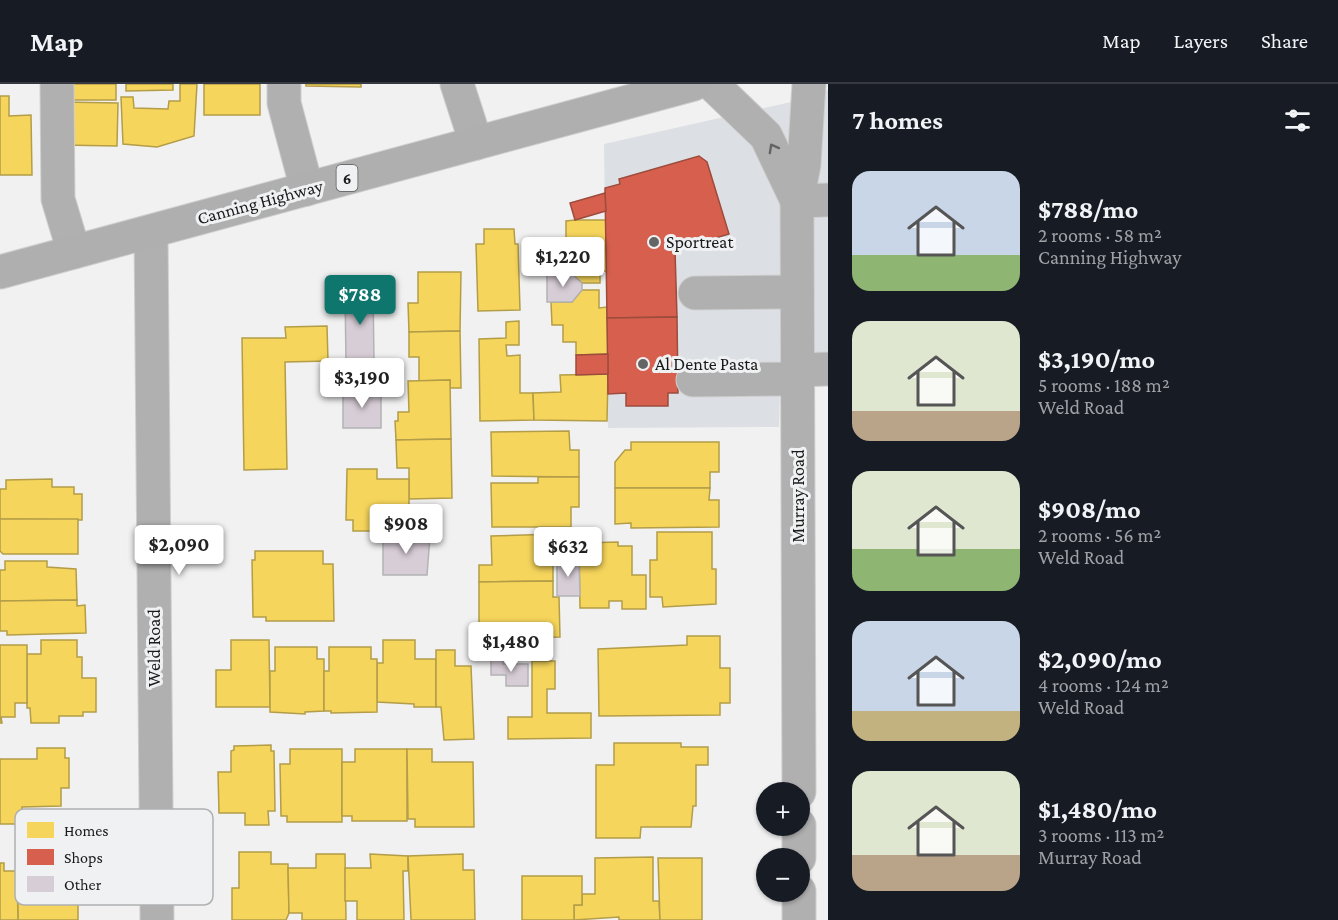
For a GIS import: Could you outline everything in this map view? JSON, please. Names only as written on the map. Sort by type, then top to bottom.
[{"type":"highway","name":"Canning Highway","points":[[0,272],[694,84]]},
{"type":"street","points":[[57,84],[58,199],[74,252]]},
{"type":"street","points":[[284,84],[284,103],[307,189]]},
{"type":"street","points":[[457,84],[476,143]]},
{"type":"street","name":"Murray Road","points":[[712,84],[766,136],[813,200]]},
{"type":"street","name":"Murray Road","points":[[799,782],[808,373],[797,292],[813,200],[804,165],[809,84]]},
{"type":"street","name":"Weld Road","points":[[151,232],[155,809]]},
{"type":"street","points":[[695,293],[797,292]]},
{"type":"street","points":[[693,380],[808,373]]},
{"type":"street","points":[[799,902],[800,920]]},
{"type":"street","name":"Weld Road","points":[[156,905],[156,920]]},
{"type":"shaded area","points":[[828,90],[828,386],[780,387],[779,427],[608,428],[604,144],[791,102]]},
{"type":"building: Homes","points":[[63,84],[116,84],[116,100],[63,100]]},
{"type":"building: Homes","points":[[126,84],[173,84],[173,90],[126,91]]},
{"type":"building: Homes","points":[[180,84],[197,84],[194,136],[157,147],[123,144],[121,97],[133,97],[134,108],[168,109],[169,101],[180,101]]},
{"type":"building: Homes","points":[[204,84],[260,84],[260,115],[204,115]]},
{"type":"building: Homes","points":[[306,84],[361,84],[361,87],[306,86]]},
{"type":"building: Homes","points":[[0,96],[9,96],[9,116],[31,115],[32,175],[0,175]]},
{"type":"building: Homes","points":[[62,102],[118,103],[117,146],[61,145]]},
{"type":"building: Homes","points":[[606,220],[607,271],[600,271],[600,283],[582,283],[573,275],[566,275],[566,221]]},
{"type":"building: Homes","points":[[484,229],[514,229],[515,244],[518,244],[520,310],[478,311],[476,244],[484,244]]},
{"type":"building: Homes","points":[[418,272],[461,272],[460,331],[409,332],[408,303],[418,303]]},
{"type":"building: Homes","points":[[582,290],[599,290],[599,308],[607,307],[608,354],[576,355],[576,342],[563,342],[563,325],[552,325],[551,302],[572,302]]},
{"type":"building: Homes","points":[[519,321],[519,345],[506,345],[507,356],[520,355],[520,393],[533,393],[534,420],[480,421],[479,339],[506,338],[506,322]]},
{"type":"building: Homes","points":[[327,326],[328,361],[285,362],[287,469],[244,470],[242,338],[286,338],[285,327]]},
{"type":"building: Homes","points":[[460,331],[461,388],[450,388],[450,380],[419,381],[419,357],[409,357],[409,332]]},
{"type":"building: Homes","points":[[608,374],[607,421],[534,420],[533,393],[561,392],[560,375]]},
{"type":"building: Homes","points":[[450,380],[451,439],[396,440],[395,421],[398,421],[398,412],[409,412],[408,381]]},
{"type":"building: Homes","points":[[569,431],[570,450],[579,450],[579,477],[492,476],[491,432]]},
{"type":"building: Homes","points":[[451,439],[452,498],[409,499],[409,468],[397,468],[396,440]]},
{"type":"building: Homes","points":[[631,442],[719,442],[719,472],[710,472],[710,488],[615,488],[615,462],[625,450],[631,450]]},
{"type":"building: Homes","points":[[347,469],[377,469],[377,479],[409,479],[409,521],[405,521],[405,531],[353,531],[353,520],[346,520]]},
{"type":"building: Homes","points":[[538,477],[579,477],[579,507],[571,507],[571,527],[492,527],[491,483],[538,483]]},
{"type":"building: Homes","points":[[52,479],[52,487],[74,487],[74,494],[82,494],[82,520],[0,519],[0,489],[6,489],[6,480]]},
{"type":"building: Homes","points":[[615,488],[710,488],[709,500],[719,500],[719,527],[631,528],[631,523],[615,524]]},
{"type":"building: Homes","points":[[0,519],[78,519],[78,554],[3,554],[0,551]]},
{"type":"building: Homes","points":[[657,532],[712,532],[712,569],[716,569],[716,604],[663,607],[662,597],[650,597],[650,560],[657,560]]},
{"type":"building: Homes","points":[[556,534],[557,564],[553,564],[553,581],[479,582],[479,565],[492,565],[491,536]]},
{"type":"building: Homes","points":[[618,542],[618,546],[632,546],[632,575],[646,575],[646,609],[622,609],[622,601],[609,601],[609,608],[580,608],[579,543]]},
{"type":"building: Homes","points":[[255,551],[323,551],[323,564],[333,564],[334,621],[266,621],[266,617],[253,617],[252,560],[255,560]]},
{"type":"building: Homes","points":[[5,561],[47,561],[47,567],[76,569],[77,600],[0,601],[0,570],[5,570]]},
{"type":"building: Homes","points":[[553,581],[553,597],[559,597],[560,637],[479,638],[479,582]]},
{"type":"building: Homes","points":[[77,600],[77,606],[85,605],[86,633],[7,635],[7,631],[0,631],[0,601]]},
{"type":"building: Homes","points":[[687,636],[720,636],[720,668],[730,668],[730,703],[720,703],[720,715],[599,716],[598,649],[687,645]]},
{"type":"building: Homes","points":[[41,640],[77,640],[77,657],[82,657],[82,678],[96,678],[96,712],[83,712],[83,716],[59,716],[59,723],[31,723],[30,708],[27,708],[27,654],[41,654]]},
{"type":"building: Homes","points":[[231,640],[269,640],[270,707],[216,707],[216,670],[231,670]]},
{"type":"building: Homes","points":[[383,640],[415,640],[415,659],[436,659],[436,707],[414,707],[414,704],[377,702],[377,663],[383,663]]},
{"type":"building: Homes","points":[[0,645],[27,645],[27,703],[15,703],[15,717],[1,717],[2,723],[0,723]]},
{"type":"building: Homes","points":[[275,647],[317,647],[317,659],[324,659],[324,711],[305,712],[305,714],[270,712],[270,671],[275,671]]},
{"type":"building: Homes","points":[[329,647],[371,647],[371,659],[377,659],[377,712],[331,713],[331,711],[324,711],[324,671],[329,671]]},
{"type":"building: Homes","points":[[436,650],[455,650],[455,666],[471,666],[474,739],[444,740],[441,707],[436,707]]},
{"type":"building: Homes","points":[[532,661],[555,661],[555,689],[547,689],[547,713],[591,713],[591,738],[508,739],[508,717],[532,717]]},
{"type":"building: Homes","points":[[614,743],[681,743],[681,747],[708,747],[708,765],[696,765],[696,806],[693,806],[691,827],[641,827],[640,838],[596,838],[596,765],[614,765]]},
{"type":"building: Homes","points":[[271,745],[271,751],[274,751],[275,811],[268,811],[269,825],[245,825],[245,813],[219,813],[218,772],[231,772],[231,751],[234,750],[234,746]]},
{"type":"building: Homes","points":[[37,748],[65,748],[65,758],[69,758],[69,788],[61,788],[61,806],[15,809],[15,824],[0,824],[0,759],[37,759]]},
{"type":"building: Homes","points":[[290,749],[342,749],[342,822],[287,822],[287,816],[281,816],[280,764],[290,764]]},
{"type":"building: Homes","points":[[355,749],[407,749],[407,821],[352,821],[352,816],[342,816],[342,762],[355,762]]},
{"type":"building: Homes","points":[[407,749],[432,749],[432,762],[473,762],[474,827],[415,827],[415,819],[408,819]]},
{"type":"building: Homes","points":[[239,852],[271,852],[271,864],[288,864],[289,913],[286,920],[232,920],[232,888],[239,888]]},
{"type":"building: Homes","points":[[316,854],[345,854],[346,920],[302,920],[302,913],[289,913],[288,868],[316,868]]},
{"type":"building: Homes","points":[[370,854],[408,856],[408,871],[403,871],[404,920],[357,920],[357,901],[345,901],[345,868],[371,868]]},
{"type":"building: Homes","points":[[463,854],[463,870],[474,870],[475,920],[411,920],[408,856]]},
{"type":"building: Homes","points":[[653,857],[653,901],[659,901],[660,920],[619,920],[619,917],[574,920],[574,905],[582,905],[582,894],[595,894],[595,858]]},
{"type":"building: Homes","points":[[658,858],[702,858],[702,920],[660,920]]},
{"type":"building: Homes","points":[[0,863],[4,863],[4,871],[15,871],[15,905],[18,905],[18,920],[0,920]]},
{"type":"building: Homes","points":[[522,876],[582,876],[582,905],[574,905],[574,920],[522,920]]},
{"type":"building: Homes","points":[[18,905],[78,905],[78,920],[18,920]]},
{"type":"building: Shops","name":"Sportreat","points":[[699,156],[707,162],[729,234],[675,250],[677,317],[607,318],[605,188],[620,184],[619,179]]},
{"type":"building: Shops","points":[[605,193],[606,211],[575,220],[570,203]]},
{"type":"building: Shops","name":"Al Dente Pasta","points":[[677,317],[678,393],[668,393],[668,406],[626,406],[626,393],[608,394],[607,318]]},
{"type":"building: Shops","points":[[608,354],[608,374],[576,375],[576,355]]},
{"type":"building: Other","points":[[547,275],[573,275],[582,283],[582,290],[572,302],[547,302]]},
{"type":"building: Other","points":[[345,289],[373,289],[374,363],[346,363]]},
{"type":"building: Other","points":[[381,389],[381,428],[343,428],[343,390]]},
{"type":"building: Other","points":[[383,536],[430,536],[427,575],[383,575]]},
{"type":"building: Other","points":[[579,560],[580,596],[557,596],[557,561]]},
{"type":"building: Other","points":[[491,659],[503,659],[503,664],[528,664],[528,686],[506,686],[506,675],[491,675]]},
{"type":"place","name":"Sportreat","points":[[654,242]]},
{"type":"place","name":"Al Dente Pasta","points":[[643,364]]}]
